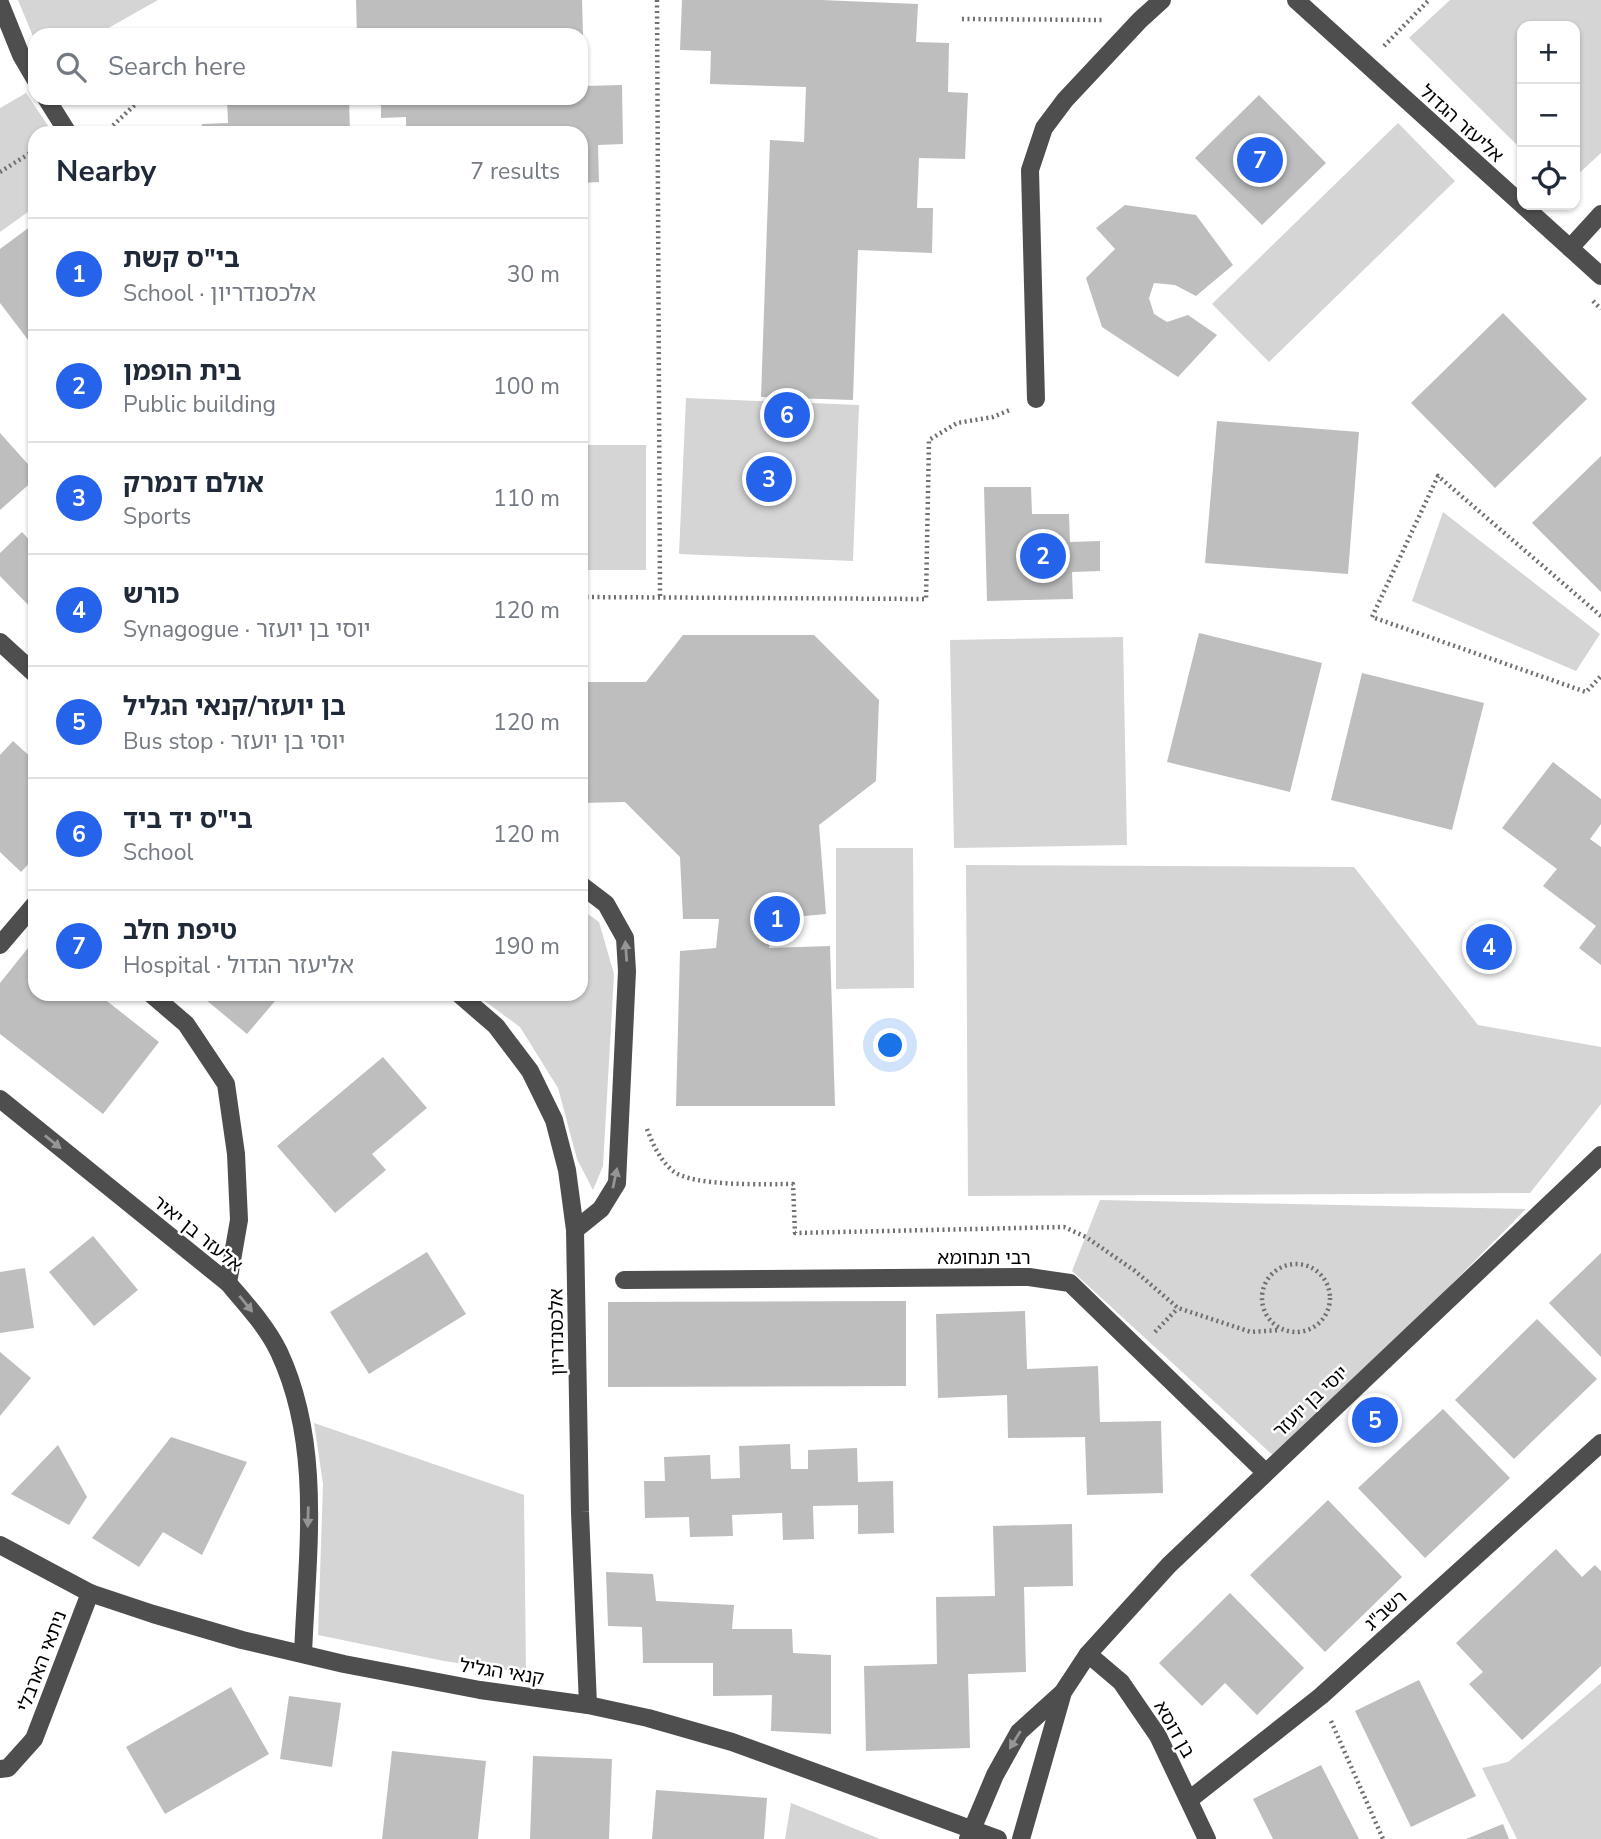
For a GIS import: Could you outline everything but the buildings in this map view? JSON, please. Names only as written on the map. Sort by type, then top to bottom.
[{"type":"street","points":[[1036,399],[1030,170],[1044,128],[1065,100],[1162,0]]},
{"type":"street","name":"אליעזר הגדול","points":[[1296,0],[1601,276]]},
{"type":"street","points":[[0,3],[28,67]]},
{"type":"street","points":[[50,105],[64,126]]},
{"type":"street","points":[[1570,248],[1601,214]]},
{"type":"street","points":[[0,642],[28,668]]},
{"type":"street","points":[[575,1230],[601,1209],[617,1183],[627,971],[625,938],[606,904],[588,890]]},
{"type":"street","points":[[0,945],[28,912]]},
{"type":"street","points":[[158,1001],[186,1024],[226,1084],[236,1154],[239,1220],[228,1283]]},
{"type":"street","name":"אלכסנדריון","points":[[467,1001],[496,1026],[530,1071],[554,1120],[567,1170],[575,1230],[580,1512],[588,1705]]},
{"type":"street","name":"אלעזר בן יאיר","points":[[0,1100],[228,1283],[252,1312],[278,1351],[294,1392],[305,1437],[310,1483],[303,1654]]},
{"type":"street","name":"יוסי בן יועזר","points":[[970,1834],[995,1775],[1019,1732],[1063,1692],[1088,1654],[1169,1565],[1601,1155]]},
{"type":"street","name":"רבי תנחומא","points":[[625,1280],[1029,1277],[1070,1283],[1265,1472]]},
{"type":"street","name":"רשב\"ג","points":[[1189,1800],[1321,1696],[1601,1443]]},
{"type":"street","name":"קנאי הגליל","points":[[0,1545],[90,1593],[242,1640],[480,1690],[588,1705],[648,1718],[732,1742],[970,1834],[998,1839]]},
{"type":"street","name":"ניתאי הארבלי","points":[[0,1769],[8,1768],[34,1739],[90,1593]]},
{"type":"street","name":"בן דוסא","points":[[1088,1654],[1121,1682],[1158,1737],[1207,1839]]},
{"type":"street","name":"יוסי בן יועזר","points":[[1021,1839],[1063,1692]]},
{"type":"path","points":[[657,0],[660,598]]},
{"type":"path","points":[[1366,64],[1429,0]]},
{"type":"path","points":[[962,19],[1140,20]]},
{"type":"path","points":[[112,126],[135,105]]},
{"type":"path","points":[[0,172],[28,154]]},
{"type":"path","points":[[588,597],[926,599],[929,440],[957,423],[993,417],[1036,399]]},
{"type":"path","points":[[1601,616],[1438,476],[1372,617],[1586,692],[1601,676]]},
{"type":"path","points":[[646,1116],[647,1130],[656,1152],[674,1173],[705,1182],[793,1184],[795,1233],[1064,1227],[1086,1237],[1135,1271],[1178,1308],[1251,1332],[1280,1330],[1298,1333],[1310,1330],[1320,1323],[1327,1314],[1331,1301],[1324,1278],[1315,1269],[1293,1264],[1281,1267],[1271,1273],[1264,1284],[1261,1301],[1264,1312],[1270,1323],[1280,1330]]},
{"type":"path","points":[[1321,1696],[1383,1839]]},
{"type":"shaded area","points":[[18,0],[158,0],[108,28],[30,28]]},
{"type":"shaded area","points":[[1450,0],[1601,0],[1601,153],[1580,172],[1580,21],[1517,21],[1517,145],[1409,38]]},
{"type":"shaded area","points":[[26,93],[28,105],[34,105],[48,126],[28,126],[28,212],[0,232],[0,108]]},
{"type":"shaded area","points":[[1398,123],[1455,181],[1269,362],[1212,304]]},
{"type":"shaded area","points":[[686,398],[859,405],[853,561],[679,554]]},
{"type":"shaded area","points":[[588,445],[646,445],[646,570],[588,570]]},
{"type":"shaded area","points":[[1443,512],[1600,634],[1576,671],[1412,601]]},
{"type":"shaded area","points":[[1123,637],[1127,845],[954,848],[950,640]]},
{"type":"shaded area","points":[[836,848],[913,848],[914,988],[836,989]]},
{"type":"shaded area","points":[[966,865],[1354,867],[1478,1025],[1601,1047],[1601,1104],[1530,1193],[968,1196]]},
{"type":"shaded area","points":[[588,914],[599,922],[614,974],[603,1166],[593,1190],[577,1159],[558,1088],[520,1027],[485,1001],[588,1001]]},
{"type":"shaded area","points":[[1100,1200],[1526,1209],[1278,1460],[1072,1271]]},
{"type":"shaded area","points":[[314,1423],[524,1495],[526,1673],[444,1661],[318,1635],[323,1484]]},
{"type":"shaded area","points":[[1601,1683],[1601,1839],[1517,1839],[1482,1768],[1508,1762]]},
{"type":"shaded area","points":[[791,1803],[880,1839],[785,1839]]},
{"type":"place","name":"טיפת חלב","points":[[1260,160]]},
{"type":"place","name":"בי\"ס יד ביד","points":[[787,415]]},
{"type":"place","name":"אולם דנמרק","points":[[769,479]]},
{"type":"place","name":"בית הופמן","points":[[1043,556]]},
{"type":"place","name":"בי\"ס קשת","points":[[777,919]]},
{"type":"place","name":"כורש","points":[[1489,947]]},
{"type":"place","name":"בן יועזר/קנאי הגליל","points":[[1375,1420]]}]
